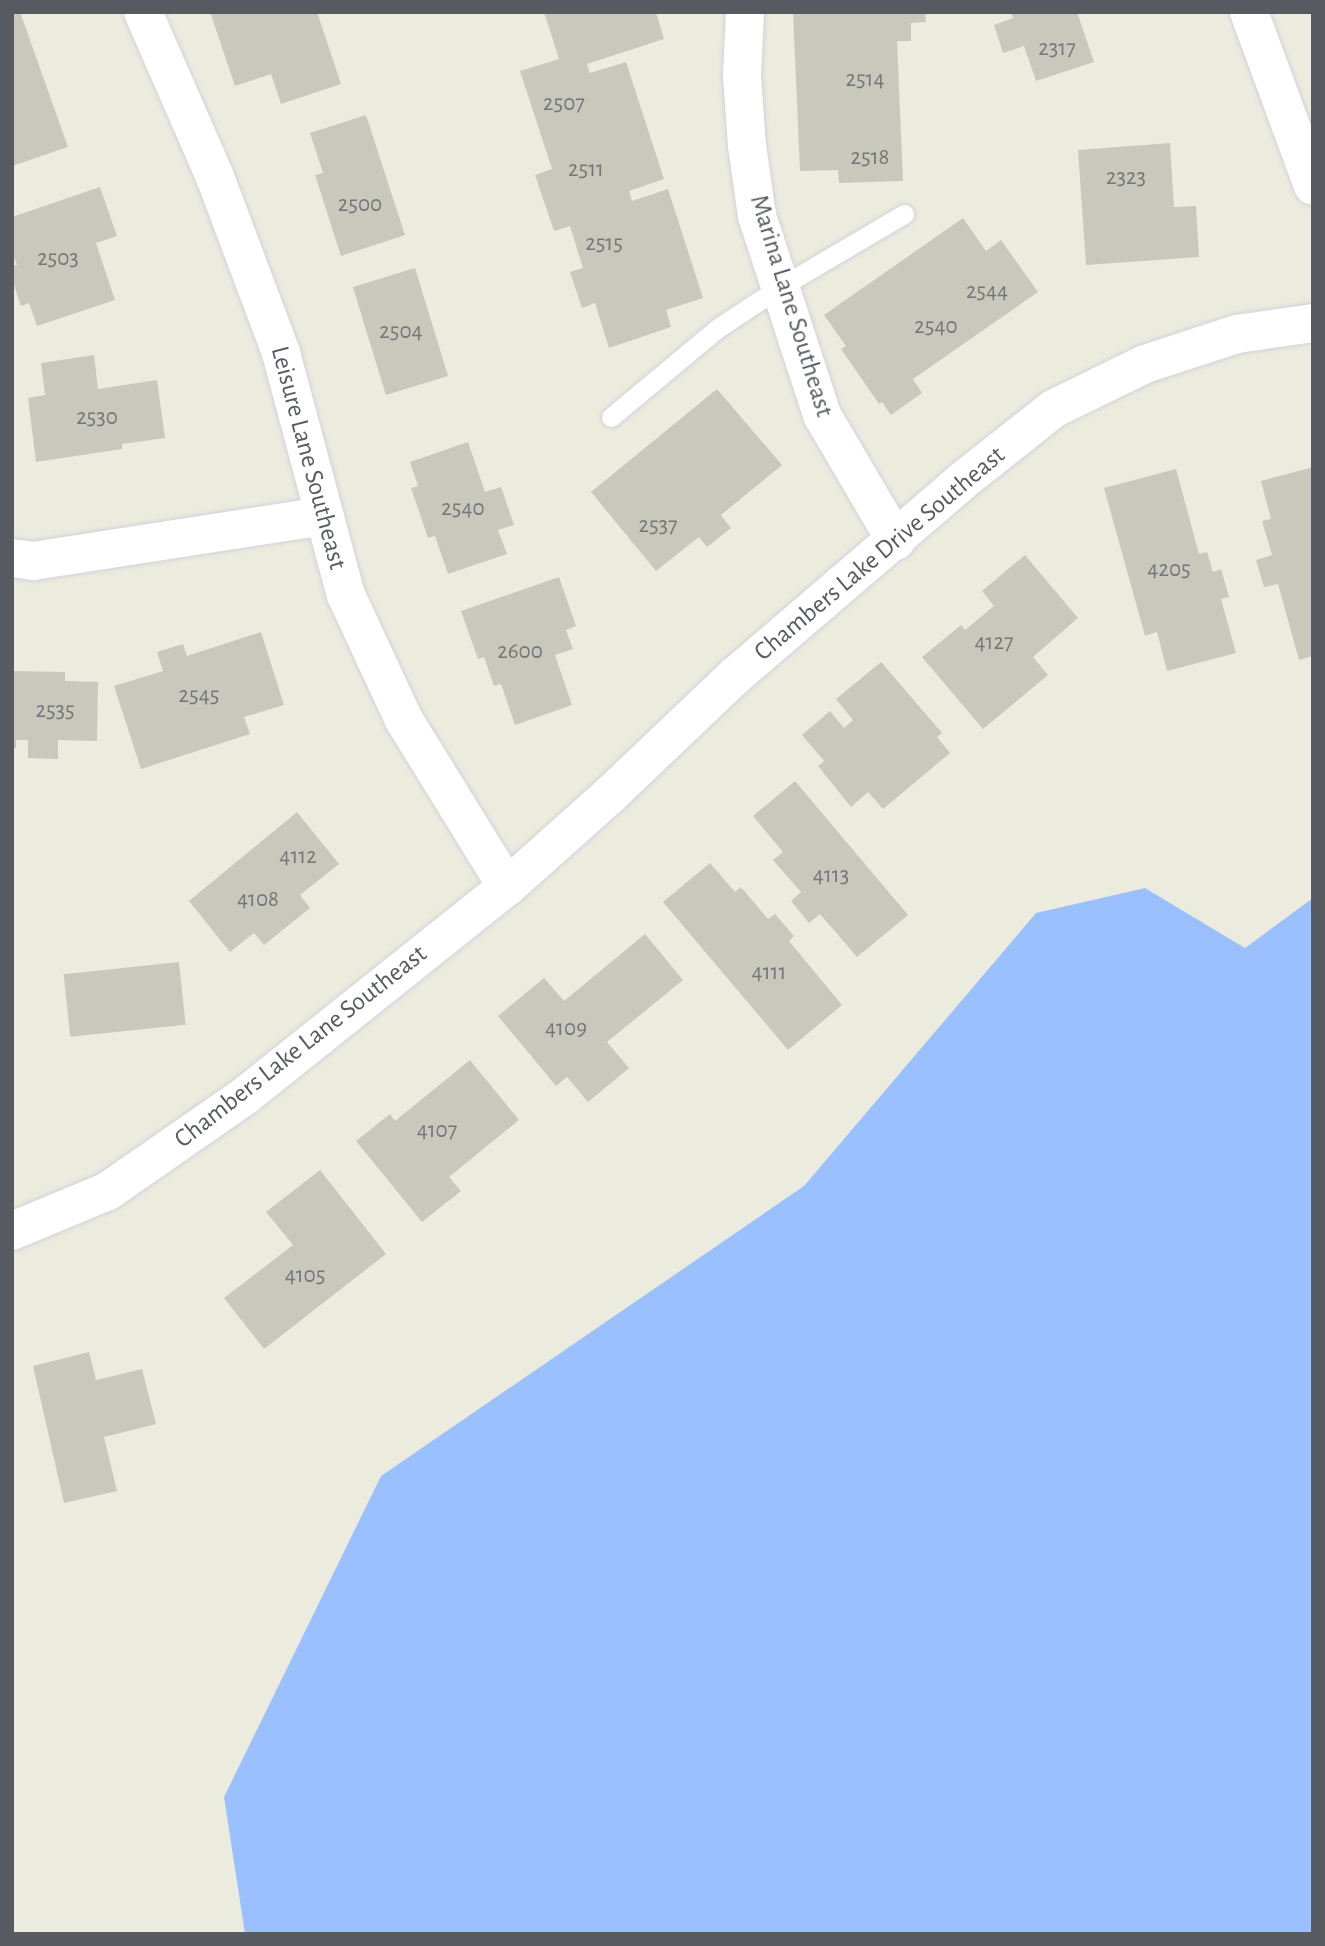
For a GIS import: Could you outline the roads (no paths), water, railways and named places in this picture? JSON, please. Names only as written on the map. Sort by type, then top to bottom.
[{"type":"street","name":"Leisure Lane Southeast","points":[[143,12],[215,177],[281,353],[346,595],[404,720],[507,887]]},
{"type":"street","name":"Marina Lane Southeast","points":[[745,12],[742,76],[747,145],[758,216],[822,415],[896,541]]},
{"type":"street","points":[[1249,12],[1313,186]]},
{"type":"street","name":"Chambers Lake Drive Southeast","points":[[507,887],[736,676],[896,541],[961,482],[1053,409],[1145,364],[1237,334],[1313,323]]},
{"type":"street","points":[[12,558],[33,561],[325,516]]},
{"type":"street","name":"Chambers Lake Lane Southeast","points":[[12,1231],[108,1191],[235,1103],[507,887]]},
{"type":"lane","points":[[611,417],[718,328],[780,287],[904,214]]},
{"type":"water","points":[[1145,888],[1245,948],[1313,898],[1313,1934],[245,1934],[224,1797],[381,1476],[804,1186],[1036,913]]}]
